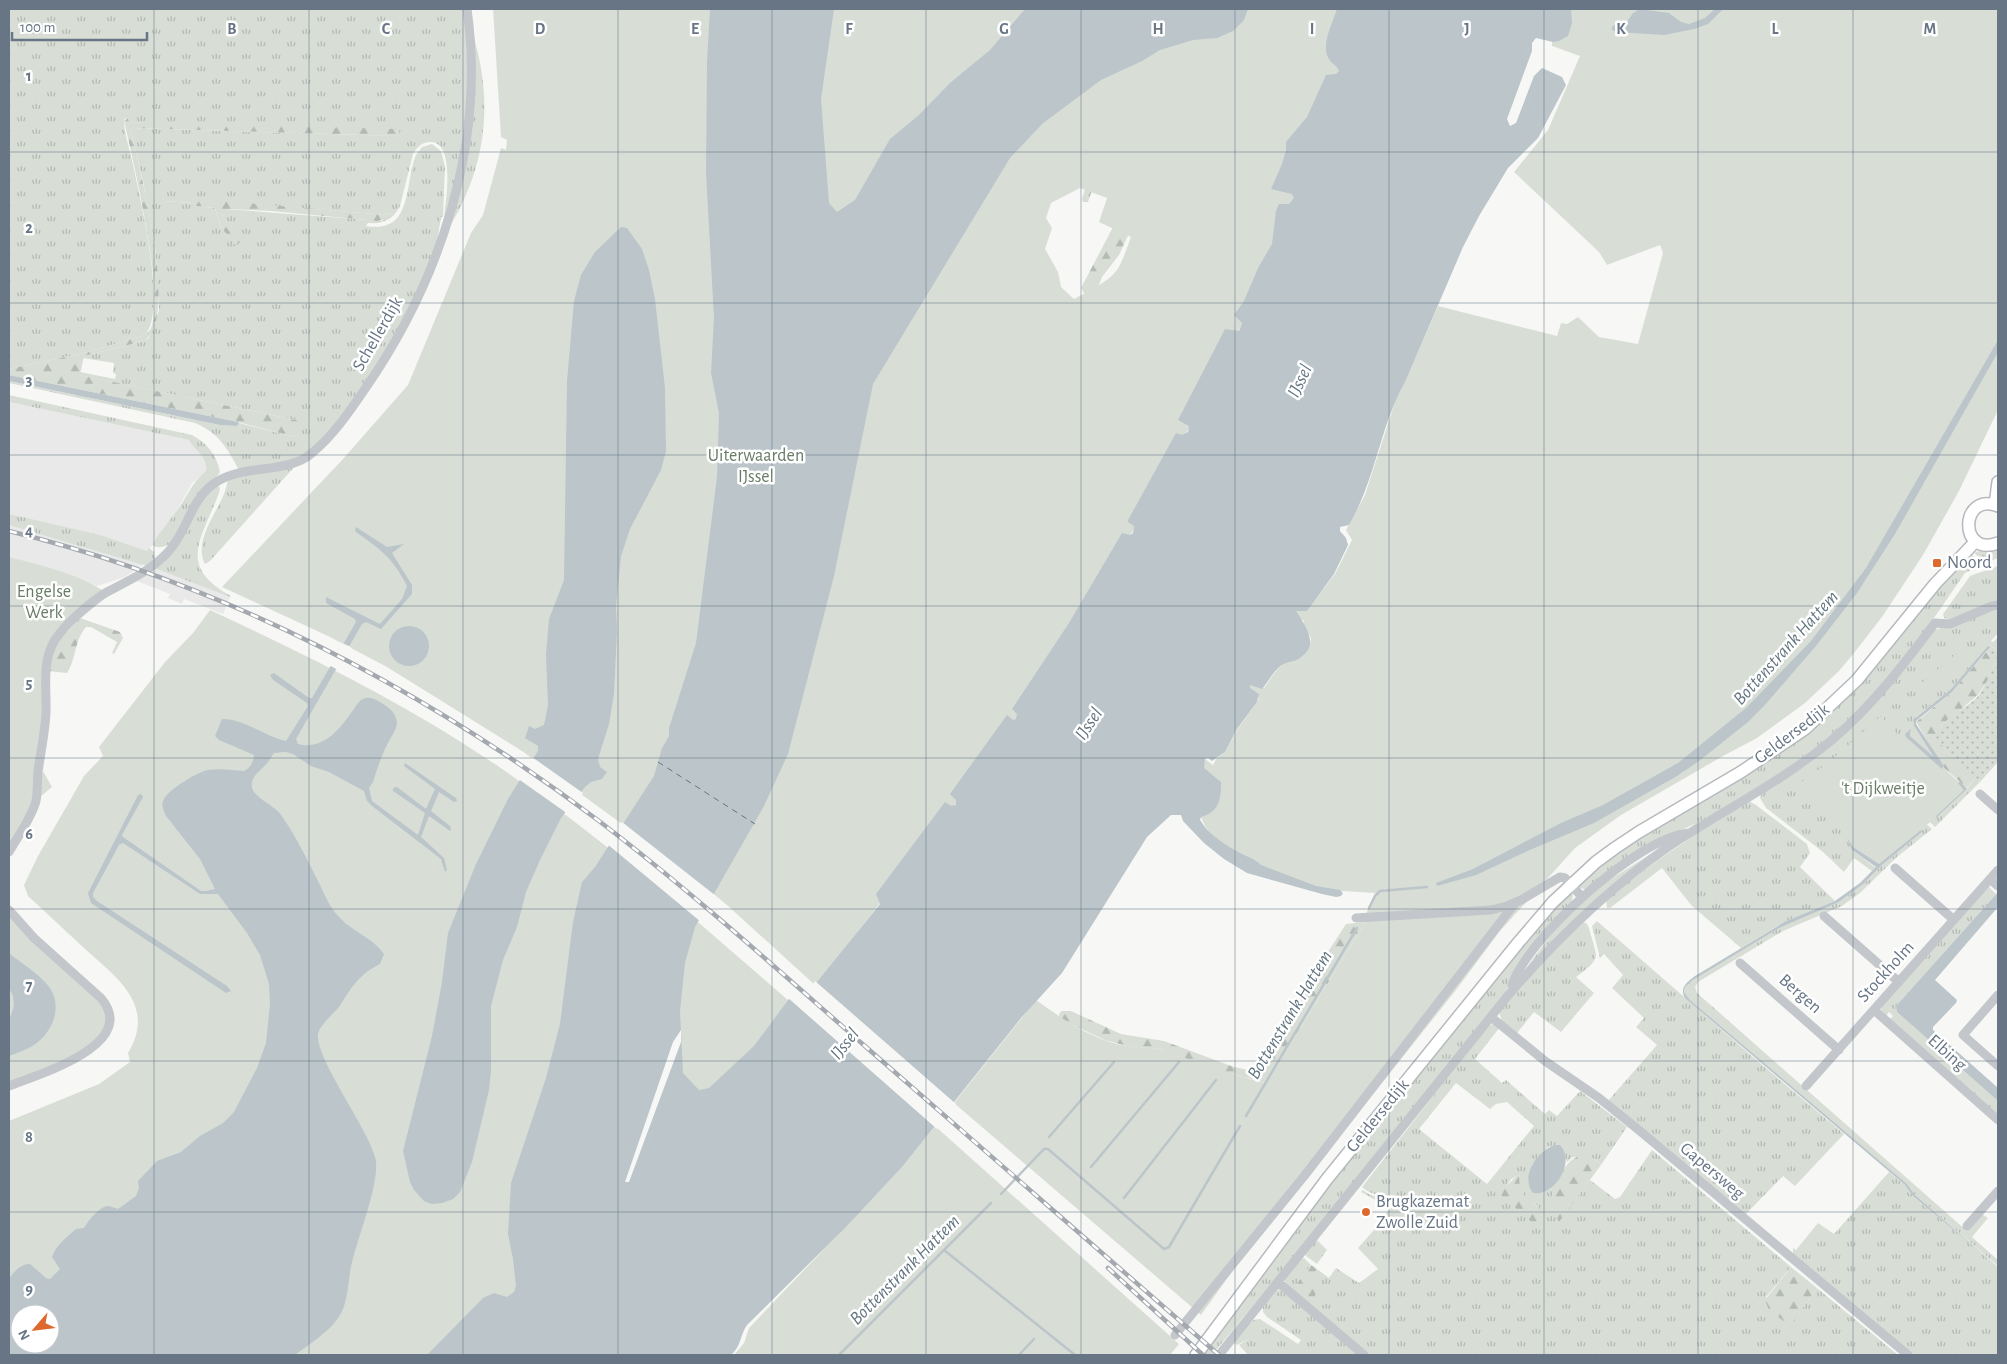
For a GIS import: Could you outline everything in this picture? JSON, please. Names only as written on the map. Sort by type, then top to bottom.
[{"type":"main road","points":[[1998,482],[1997,505],[1987,504],[1979,506],[1973,511],[1968,527],[1970,535],[1983,545],[1992,546],[1998,544]]},
{"type":"main road","name":"Geldersedijk","points":[[1196,1355],[1327,1179],[1518,943],[1571,884],[1596,862],[1639,832],[1741,772],[1804,729],[1857,680],[1935,584],[1976,541]]},
{"type":"street","name":"Schellerdijk","points":[[9,852],[33,809],[37,798],[38,772],[44,735],[46,665],[48,652],[59,633],[94,601],[163,557],[174,545],[184,528],[194,504],[209,486],[232,474],[294,463],[314,452],[349,411],[400,333],[422,290],[441,244],[455,196],[466,144],[471,78],[467,9]]},
{"type":"street","name":"Geldersedijk","points":[[1219,1355],[1510,993],[1554,944],[1596,904],[1650,861],[1690,832],[1786,774],[1833,739],[1874,698],[1902,666],[1935,622],[1950,624],[1998,605]]},
{"type":"street","points":[[1980,794],[1998,810]]},
{"type":"street","name":"Geldersedijk","points":[[1510,993],[1518,974],[1540,942],[1582,897],[1640,854],[1674,835],[1690,832]]},
{"type":"street","points":[[1895,868],[1954,920]]},
{"type":"street","name":"Stockholm","points":[[1806,1086],[1954,920],[1994,882],[1998,870]]},
{"type":"street","name":"Geldersedijk","points":[[1356,918],[1491,910],[1516,902],[1556,878],[1565,878],[1571,884]]},
{"type":"street","points":[[1571,884],[1582,897]]},
{"type":"street","name":"Geldersedijk","points":[[1175,1335],[1305,1175],[1516,902]]},
{"type":"street","points":[[9,910],[28,932],[100,998],[107,1007],[110,1018],[105,1034],[91,1049],[44,1072],[9,1086]]},
{"type":"street","points":[[1824,916],[1899,982]]},
{"type":"street","name":"Bergen","points":[[1740,963],[1839,1050]]},
{"type":"street","points":[[1998,995],[1963,1035],[1998,1066]]},
{"type":"street","name":"Elbing","points":[[1874,1010],[1998,1120]]},
{"type":"street","name":"Gapersweg","points":[[1491,1017],[1545,1061],[1599,1098],[1634,1126],[1908,1355]]},
{"type":"street","points":[[1966,1226],[1998,1191]]},
{"type":"street","points":[[1278,1282],[1364,1355]]},
{"type":"shaded area","points":[[9,402],[189,440],[202,454],[206,463],[206,471],[192,483],[178,508],[148,551],[144,564],[125,577],[97,586],[57,570],[9,557]]},
{"type":"shaded area","points":[[147,566],[230,597],[223,614],[184,599],[182,604],[168,598],[170,594],[129,578]]},
{"type":"green space","points":[[9,9],[464,9],[469,89],[456,181],[444,217],[447,174],[444,153],[439,145],[426,142],[416,149],[413,154],[400,206],[397,211],[391,218],[387,220],[378,223],[368,223],[366,226],[381,226],[392,222],[400,214],[408,192],[412,166],[416,155],[422,147],[432,144],[441,151],[445,167],[443,217],[441,217],[436,249],[400,329],[350,405],[320,442],[306,454],[286,462],[239,470],[222,442],[204,427],[195,423],[9,383],[9,381],[220,425],[237,426],[239,423],[295,437],[296,420],[79,375],[80,372],[115,379],[116,374],[113,373],[114,363],[83,358],[84,356],[144,341],[149,338],[159,310],[155,246],[143,181],[130,128],[399,136],[129,122],[128,118],[124,119],[150,251],[154,302],[151,322],[145,335],[84,353],[9,369]],"holes":[[[164,197],[387,215],[390,213],[393,215],[382,221],[225,209],[222,211],[223,220],[239,242],[237,245],[221,227],[215,208],[196,206],[193,203],[163,201]]]},
{"type":"green space","name":"Uiterwaarden IJssel","points":[[493,9],[1358,9],[1297,205],[1239,330],[1188,430],[1131,534],[1017,718],[954,807],[816,986],[727,905],[674,862],[522,751],[387,667],[328,636],[222,587],[343,459],[408,385],[471,233],[483,215],[501,148],[506,150],[507,140],[501,137]],"holes":[[[1080,188],[1107,198],[1099,222],[1131,237],[1121,262],[1113,275],[1074,299],[1061,287],[1058,272],[1045,249],[1052,228],[1046,218],[1051,203]]]},
{"type":"green space","points":[[1552,9],[1998,9],[1998,410],[1959,491],[1923,555],[1882,617],[1839,671],[1805,703],[1757,738],[1621,815],[1575,848],[1500,931],[1456,990],[1234,1269],[1201,1315],[954,1103],[1036,1000],[1075,1026],[1106,1041],[1163,1050],[1266,1083],[1366,922],[1366,914],[1375,893],[1310,889],[1252,865],[1214,838],[1201,817],[1214,793],[1200,766],[1205,759],[1213,765],[1216,759],[1225,752],[1237,730],[1257,702],[1259,698],[1246,690],[1251,681],[1264,688],[1281,666],[1286,662],[1304,656],[1307,652],[1311,638],[1303,624],[1304,621],[1287,612],[1291,603],[1307,610],[1335,574],[1352,540],[1346,530],[1365,495],[1396,399],[1438,306],[1557,336],[1561,323],[1567,324],[1578,317],[1599,337],[1638,344],[1663,253],[1660,245],[1607,265],[1599,252],[1514,172],[1548,130],[1580,56],[1552,46]]},
{"type":"green space","points":[[473,35],[480,60],[483,85],[483,134],[471,182],[462,205],[449,228],[457,200]]},
{"type":"green space","points":[[1102,90],[1125,99],[1178,128],[1119,255],[1102,277],[1097,290],[1091,296],[1086,296],[1081,288],[1121,212],[1129,181],[1125,173],[1102,168],[1099,170],[1088,202],[1083,202],[1082,199],[1092,166],[1089,147],[1111,98],[1100,93],[1099,91]]},
{"type":"green space","points":[[128,118],[129,122],[399,129],[400,136],[130,128],[154,240],[158,274],[158,304],[154,327],[144,341],[84,356],[80,375],[296,420],[298,422],[295,437],[238,422],[9,375],[9,369],[84,353],[145,335],[150,330],[154,314],[151,260],[140,195],[124,120]]},
{"type":"green space","points":[[164,196],[387,215],[390,213],[394,215],[377,221],[271,211],[225,209],[222,215],[227,228],[240,242],[235,245],[221,227],[215,208],[196,206],[193,203],[163,201]]},
{"type":"green space","points":[[9,395],[192,435],[210,450],[220,472],[172,543],[167,546],[157,547],[152,545],[194,484],[206,471],[205,461],[189,440],[9,402]]},
{"type":"green space","points":[[297,464],[210,561],[205,564],[202,555],[204,537],[224,494],[228,479]]},
{"type":"green space","points":[[218,486],[220,488],[219,493],[201,537],[198,562],[203,573],[214,585],[230,597],[154,568],[203,496]]},
{"type":"green space","points":[[9,514],[100,535],[147,551],[149,548],[154,552],[155,560],[147,566],[9,525]]},
{"type":"green space","points":[[1998,547],[1998,558],[1986,563],[1974,553],[1981,550]]},
{"type":"green space","points":[[1972,555],[1983,564],[1965,573],[1901,662],[1876,692],[1832,735],[1775,777],[1697,823],[1670,835],[1586,889],[1578,888],[1577,886],[1613,856],[1816,726],[1858,685],[1921,608]]},
{"type":"green space","name":"Engelse Werk","points":[[9,557],[75,576],[109,595],[63,633],[49,657],[48,733],[43,771],[52,787],[40,797],[33,815],[9,858]]},
{"type":"green space","points":[[1998,566],[1998,604],[1950,620],[1944,618],[1943,614],[1970,576]]},
{"type":"green space","points":[[1998,608],[1998,633],[1991,641],[1993,642],[1998,637],[1998,652],[1990,645],[1951,689],[1914,719],[1914,726],[1933,756],[1910,736],[1911,730],[1906,733],[1958,782],[1936,818],[1966,790],[1976,777],[1980,782],[1935,827],[1905,798],[1907,807],[1932,829],[1897,857],[1860,893],[1842,906],[1783,931],[1698,982],[1695,987],[1697,993],[1967,1231],[1982,1214],[1988,1218],[1972,1237],[1998,1260],[1998,1266],[1915,1195],[1907,1184],[1690,1000],[1684,992],[1685,987],[1693,980],[1787,923],[1839,902],[1862,885],[1882,865],[1922,832],[1852,850],[1876,868],[1872,871],[1854,858],[1844,872],[1823,852],[1766,808],[1760,798],[1761,794],[1804,767],[1831,746],[1932,631]]},
{"type":"green space","points":[[210,610],[363,685],[473,749],[546,800],[656,886],[797,1008],[463,1355],[9,1355],[9,1121],[99,1084],[130,1062],[128,1053],[136,1036],[138,1020],[135,1006],[129,993],[120,981],[28,896],[24,885],[38,856],[84,776],[103,756],[99,747],[165,662],[193,633]]},
{"type":"green space","points":[[80,618],[120,632],[123,638],[114,654],[112,653],[117,642],[91,627],[86,627],[79,639],[67,673],[47,671],[52,647]]},
{"type":"green space","points":[[1990,645],[1998,652],[1998,762],[1980,782],[1936,738],[1939,730],[1948,719],[1979,695],[1994,663],[1986,652]]},
{"type":"green space","points":[[1961,650],[1968,658],[1927,695],[1919,685]]},
{"type":"green space","points":[[1986,652],[1994,663],[1988,680],[1978,695],[1941,726],[1943,747],[1976,777],[1967,788],[1944,768],[1916,722],[1952,692]]},
{"type":"green space","name":"'t Dijkweitje","points":[[1881,716],[1898,735],[1911,738],[1966,789],[1880,865],[1851,846],[1840,828],[1793,788],[1828,763]]},
{"type":"green space","points":[[1749,801],[1807,844],[1810,853],[1800,867],[1835,901],[1786,921],[1741,948],[1691,905],[1662,868],[1610,908],[1607,908],[1606,900],[1640,873]]},
{"type":"green space","points":[[1652,853],[1581,914],[1517,980],[1564,918],[1608,881]]},
{"type":"green space","points":[[1988,886],[1996,894],[1896,1006],[1897,1012],[1998,1101],[1998,1115],[1890,1019],[1893,1016],[1889,1012],[1886,1016],[1881,1010],[1882,1005]]},
{"type":"green space","points":[[1570,892],[1573,895],[1571,904],[1518,970],[1503,996],[1327,1216],[1212,1355],[1204,1355],[1337,1176],[1516,953]]},
{"type":"green space","points":[[9,904],[24,923],[108,1000],[114,1013],[113,1028],[105,1041],[92,1052],[56,1071],[9,1090]]},
{"type":"green space","points":[[1582,921],[1589,928],[1596,957],[1591,965],[1576,977],[1594,993],[1561,1032],[1534,1012],[1517,1033],[1502,1021],[1499,1012],[1512,995]]},
{"type":"green space","points":[[1597,921],[1844,1134],[1795,1186],[1783,1176],[1746,1214],[1608,1101],[1657,1045],[1636,1027],[1644,1018],[1612,988],[1623,975],[1604,954],[1600,958],[1592,926]]},
{"type":"green space","points":[[1366,922],[1266,1083],[1209,1068],[1160,1049],[1127,1046],[1105,1040],[1060,1019],[1061,1011],[1071,1011],[1121,1034],[1164,1041],[1234,1067],[1254,1071],[1346,924]]},
{"type":"green space","points":[[1493,1024],[1500,1027],[1475,1059],[1502,1083],[1506,1080],[1545,1114],[1549,1110],[1557,1116],[1580,1091],[1627,1127],[1601,1165],[1592,1158],[1573,1157],[1566,1163],[1567,1161],[1554,1145],[1548,1147],[1532,1165],[1548,1190],[1551,1187],[1559,1221],[1590,1180],[1615,1199],[1620,1197],[1652,1150],[1791,1267],[1766,1297],[1790,1325],[1817,1288],[1898,1355],[1366,1355],[1285,1280],[1301,1259],[1304,1258],[1311,1265],[1297,1285],[1312,1299],[1314,1275],[1317,1269],[1329,1278],[1336,1268],[1359,1283],[1378,1269],[1358,1248],[1390,1208],[1361,1192],[1363,1190],[1371,1195],[1382,1198],[1396,1198],[1397,1196],[1374,1194],[1362,1187],[1488,1026]],"holes":[[[1456,1083],[1490,1109],[1496,1104],[1507,1102],[1534,1126],[1487,1184],[1419,1129]],[[1520,1174],[1520,1189],[1528,1200],[1537,1205],[1536,1214],[1501,1195],[1510,1180]]]},
{"type":"green space","points":[[935,1126],[1179,1344],[1170,1355],[734,1355],[744,1343],[749,1328],[903,1166]]},
{"type":"green space","points":[[1583,1155],[1592,1158],[1601,1165],[1559,1222],[1556,1216],[1551,1187],[1571,1160]]},
{"type":"green space","points":[[1889,1172],[1907,1187],[1913,1196],[1998,1267],[1998,1355],[1911,1355],[1793,1255],[1793,1248],[1796,1250],[1818,1223],[1834,1234]]},
{"type":"green space","points":[[1520,1173],[1519,1179],[1523,1193],[1539,1207],[1536,1226],[1501,1195],[1505,1187]]},
{"type":"green space","points":[[1317,1240],[1327,1250],[1317,1264],[1306,1256],[1305,1253]]},
{"type":"green space","points":[[1311,1265],[1317,1269],[1314,1275],[1324,1283],[1312,1299],[1297,1284]]},
{"type":"green space","points":[[1791,1267],[1817,1288],[1790,1326],[1769,1310],[1765,1300]]},
{"type":"green space","points":[[1277,1289],[1282,1290],[1360,1355],[1248,1355],[1239,1345],[1250,1338],[1237,1345],[1233,1342],[1251,1321],[1260,1319],[1298,1344],[1301,1340],[1267,1317],[1263,1312],[1263,1305]]},
{"type":"water","name":"IJssel","points":[[710,9],[834,9],[821,99],[829,203],[837,212],[855,200],[890,139],[919,115],[950,83],[990,50],[1025,9],[1248,9],[1244,20],[1233,31],[1217,38],[1193,40],[1160,50],[1142,61],[1101,80],[1042,124],[1010,158],[873,384],[834,576],[788,754],[764,806],[695,927],[685,963],[680,1011],[683,1073],[699,1090],[709,1088],[754,1046],[803,980],[813,987],[880,904],[876,894],[945,802],[951,806],[956,805],[956,800],[950,794],[1007,715],[1013,720],[1016,719],[1017,714],[1012,709],[1069,623],[1122,533],[1130,535],[1133,533],[1134,526],[1128,520],[1176,433],[1182,435],[1188,432],[1189,426],[1178,420],[1225,329],[1239,331],[1242,323],[1234,315],[1244,301],[1258,268],[1272,244],[1276,211],[1279,204],[1289,204],[1294,198],[1292,194],[1271,189],[1282,164],[1286,142],[1307,117],[1326,75],[1336,74],[1339,71],[1329,59],[1326,48],[1328,34],[1337,9],[1571,9],[1572,23],[1568,36],[1559,41],[1553,42],[1536,38],[1532,43],[1532,51],[1507,119],[1510,126],[1516,123],[1534,76],[1542,68],[1562,77],[1566,85],[1538,138],[1508,168],[1463,247],[1390,416],[1366,489],[1349,525],[1340,527],[1340,531],[1346,538],[1348,545],[1334,574],[1307,611],[1296,611],[1309,634],[1309,647],[1300,658],[1279,667],[1262,689],[1250,685],[1250,688],[1259,694],[1257,702],[1237,729],[1225,752],[1212,761],[1208,758],[1205,759],[1204,768],[1221,782],[1218,804],[1212,812],[1201,817],[1200,820],[1208,830],[1223,843],[1261,865],[1316,886],[1340,890],[1343,893],[1341,896],[1336,897],[1322,894],[1247,873],[1224,859],[1204,843],[1183,821],[1181,815],[1171,815],[1147,837],[1062,973],[1021,1018],[903,1166],[844,1229],[747,1325],[737,1348],[731,1355],[427,1355],[483,1298],[494,1293],[507,1297],[514,1292],[516,1286],[508,1234],[511,1183],[546,1078],[560,1024],[573,922],[582,882],[595,867],[654,776],[662,748],[669,736],[669,728],[696,643],[717,477],[719,413],[711,373],[714,318],[706,173],[707,62]]},
{"type":"water","points":[[1640,9],[1669,13],[1681,22],[1689,24],[1705,18],[1715,9],[1723,9],[1708,24],[1664,35],[1617,32],[1612,30],[1612,27],[1615,25],[1625,25],[1633,13]]},
{"type":"water","points":[[621,227],[627,228],[642,249],[655,299],[665,388],[666,451],[661,470],[630,529],[621,556],[616,606],[617,630],[614,694],[609,724],[598,759],[600,767],[607,772],[602,779],[591,782],[585,787],[561,818],[526,892],[517,927],[503,960],[491,1006],[491,1071],[489,1090],[472,1162],[460,1192],[453,1199],[432,1204],[424,1201],[414,1190],[410,1182],[403,1151],[432,1036],[442,982],[448,933],[476,864],[508,799],[538,751],[538,746],[525,738],[529,726],[535,729],[544,725],[548,705],[546,654],[549,619],[564,580],[567,381],[574,301],[581,275],[595,252]]},
{"type":"water","points":[[1998,340],[1998,352],[1895,534],[1857,593],[1816,646],[1748,722],[1677,776],[1594,823],[1476,875],[1437,886],[1436,883],[1473,869],[1561,823],[1603,805],[1678,763],[1746,708],[1811,641],[1866,568]]},
{"type":"water","points":[[9,375],[239,423],[237,426],[220,425],[9,381]]},
{"type":"water","points":[[356,527],[387,547],[404,544],[392,553],[412,585],[412,594],[381,629],[366,622],[362,624],[296,739],[298,744],[306,745],[321,742],[340,727],[361,700],[368,698],[375,700],[390,709],[395,716],[397,725],[369,788],[372,801],[418,835],[425,813],[393,791],[393,788],[397,787],[426,809],[435,789],[404,766],[405,763],[456,798],[457,801],[454,802],[439,792],[431,811],[450,826],[451,829],[450,831],[429,816],[421,837],[444,858],[447,870],[445,872],[441,859],[372,806],[367,801],[364,791],[329,772],[311,766],[293,754],[286,752],[274,753],[255,776],[252,783],[253,791],[278,812],[296,838],[336,914],[384,954],[380,964],[372,968],[356,982],[339,1007],[324,1023],[318,1034],[319,1045],[333,1076],[370,1144],[375,1157],[376,1167],[372,1195],[351,1267],[343,1310],[331,1326],[295,1355],[9,1355],[9,1279],[13,1273],[18,1268],[30,1264],[46,1278],[50,1279],[60,1269],[52,1257],[62,1242],[76,1229],[84,1228],[100,1209],[107,1206],[118,1209],[136,1196],[139,1188],[138,1181],[157,1161],[181,1152],[200,1136],[223,1123],[234,1112],[257,1068],[266,1043],[270,1004],[269,984],[260,955],[247,933],[218,894],[200,894],[123,843],[119,845],[93,893],[93,897],[227,986],[231,991],[226,993],[91,903],[88,893],[138,795],[141,794],[143,797],[122,835],[123,837],[201,891],[215,889],[200,859],[166,816],[163,801],[176,787],[203,771],[226,769],[244,771],[250,766],[254,755],[219,740],[215,736],[222,719],[239,722],[286,741],[308,706],[307,703],[273,680],[270,675],[274,673],[309,698],[312,698],[356,622],[355,619],[326,603],[326,597],[380,624],[402,599],[407,586],[397,568],[386,555],[356,532]]},
{"type":"water","points":[[413,626],[420,629],[426,635],[429,646],[428,654],[420,663],[413,666],[405,666],[398,663],[390,654],[389,642],[392,635],[401,627]]},
{"type":"water","points":[[1988,646],[1990,647],[1952,692],[1916,721],[1916,724],[1944,766],[1942,769],[1905,734],[1911,729],[1910,736],[1933,756],[1914,726],[1913,720],[1951,689]]},
{"type":"water","points":[[1960,781],[1967,789],[1936,818],[1964,790],[1958,783]]},
{"type":"water","points":[[1921,830],[1922,832],[1882,865],[1862,885],[1839,902],[1781,927],[1693,980],[1685,987],[1684,992],[1690,1000],[1907,1184],[1915,1195],[1998,1267],[1913,1196],[1905,1185],[1685,998],[1683,994],[1683,988],[1695,976],[1786,921],[1835,901],[1860,883],[1876,867],[1852,850],[1847,838],[1853,847],[1879,864]]},
{"type":"water","points":[[1998,892],[1998,907],[1935,980],[1957,1000],[1933,1027],[1933,1030],[1998,1088],[1998,1101],[1897,1012],[1896,1006]]},
{"type":"water","points":[[9,953],[46,983],[54,996],[56,1004],[54,1019],[46,1034],[34,1045],[9,1056],[9,1021],[14,1006],[13,996],[9,988]]},
{"type":"water","points":[[1554,1145],[1560,1145],[1566,1160],[1561,1176],[1549,1189],[1541,1193],[1533,1193],[1528,1179],[1532,1165],[1542,1153]]},
{"type":"pier","points":[[342,643],[351,647],[338,670],[329,665]]},
{"type":"pier","points":[[532,757],[583,793],[568,814],[517,778]]},
{"type":"pier","points":[[622,822],[716,896],[701,922],[606,843]]},
{"type":"pier","points":[[802,978],[813,984],[815,981],[956,1104],[937,1129],[787,997]]},
{"type":"pier","points":[[681,1030],[681,1042],[629,1182],[625,1182],[673,1042]]},
{"type":"waterway","name":"Bottenstrank Hattem","points":[[1369,908],[1380,891],[1427,887]]},
{"type":"waterway","name":"Bottenstrank Hattem","points":[[1246,1116],[1357,928]]},
{"type":"waterway","points":[[1049,1137],[1114,1062]]},
{"type":"waterway","points":[[1091,1167],[1179,1062]]},
{"type":"waterway","points":[[1124,1198],[1216,1080]]},
{"type":"waterway","name":"Bottenstrank Hattem","points":[[1001,1194],[1044,1149],[1048,1149],[1164,1249],[1169,1247],[1240,1126]]},
{"type":"waterway","name":"Bottenstrank Hattem","points":[[839,1355],[991,1203]]},
{"type":"waterway","points":[[944,1250],[1075,1355]]},
{"type":"waterway","points":[[1019,1355],[1034,1339]]},
{"type":"ferry route","points":[[658,762],[755,824]]},
{"type":"railway","points":[[9,531],[89,553],[167,580],[243,611],[318,646],[391,685],[462,727],[532,773],[599,821],[701,903],[1219,1355]]},
{"type":"railway","points":[[1108,1268],[1203,1355]]},
{"type":"place","name":"Noord","points":[[1937,563]]},
{"type":"place","name":"Brugkazemat Zwolle Zuid","points":[[1366,1212]]}]
